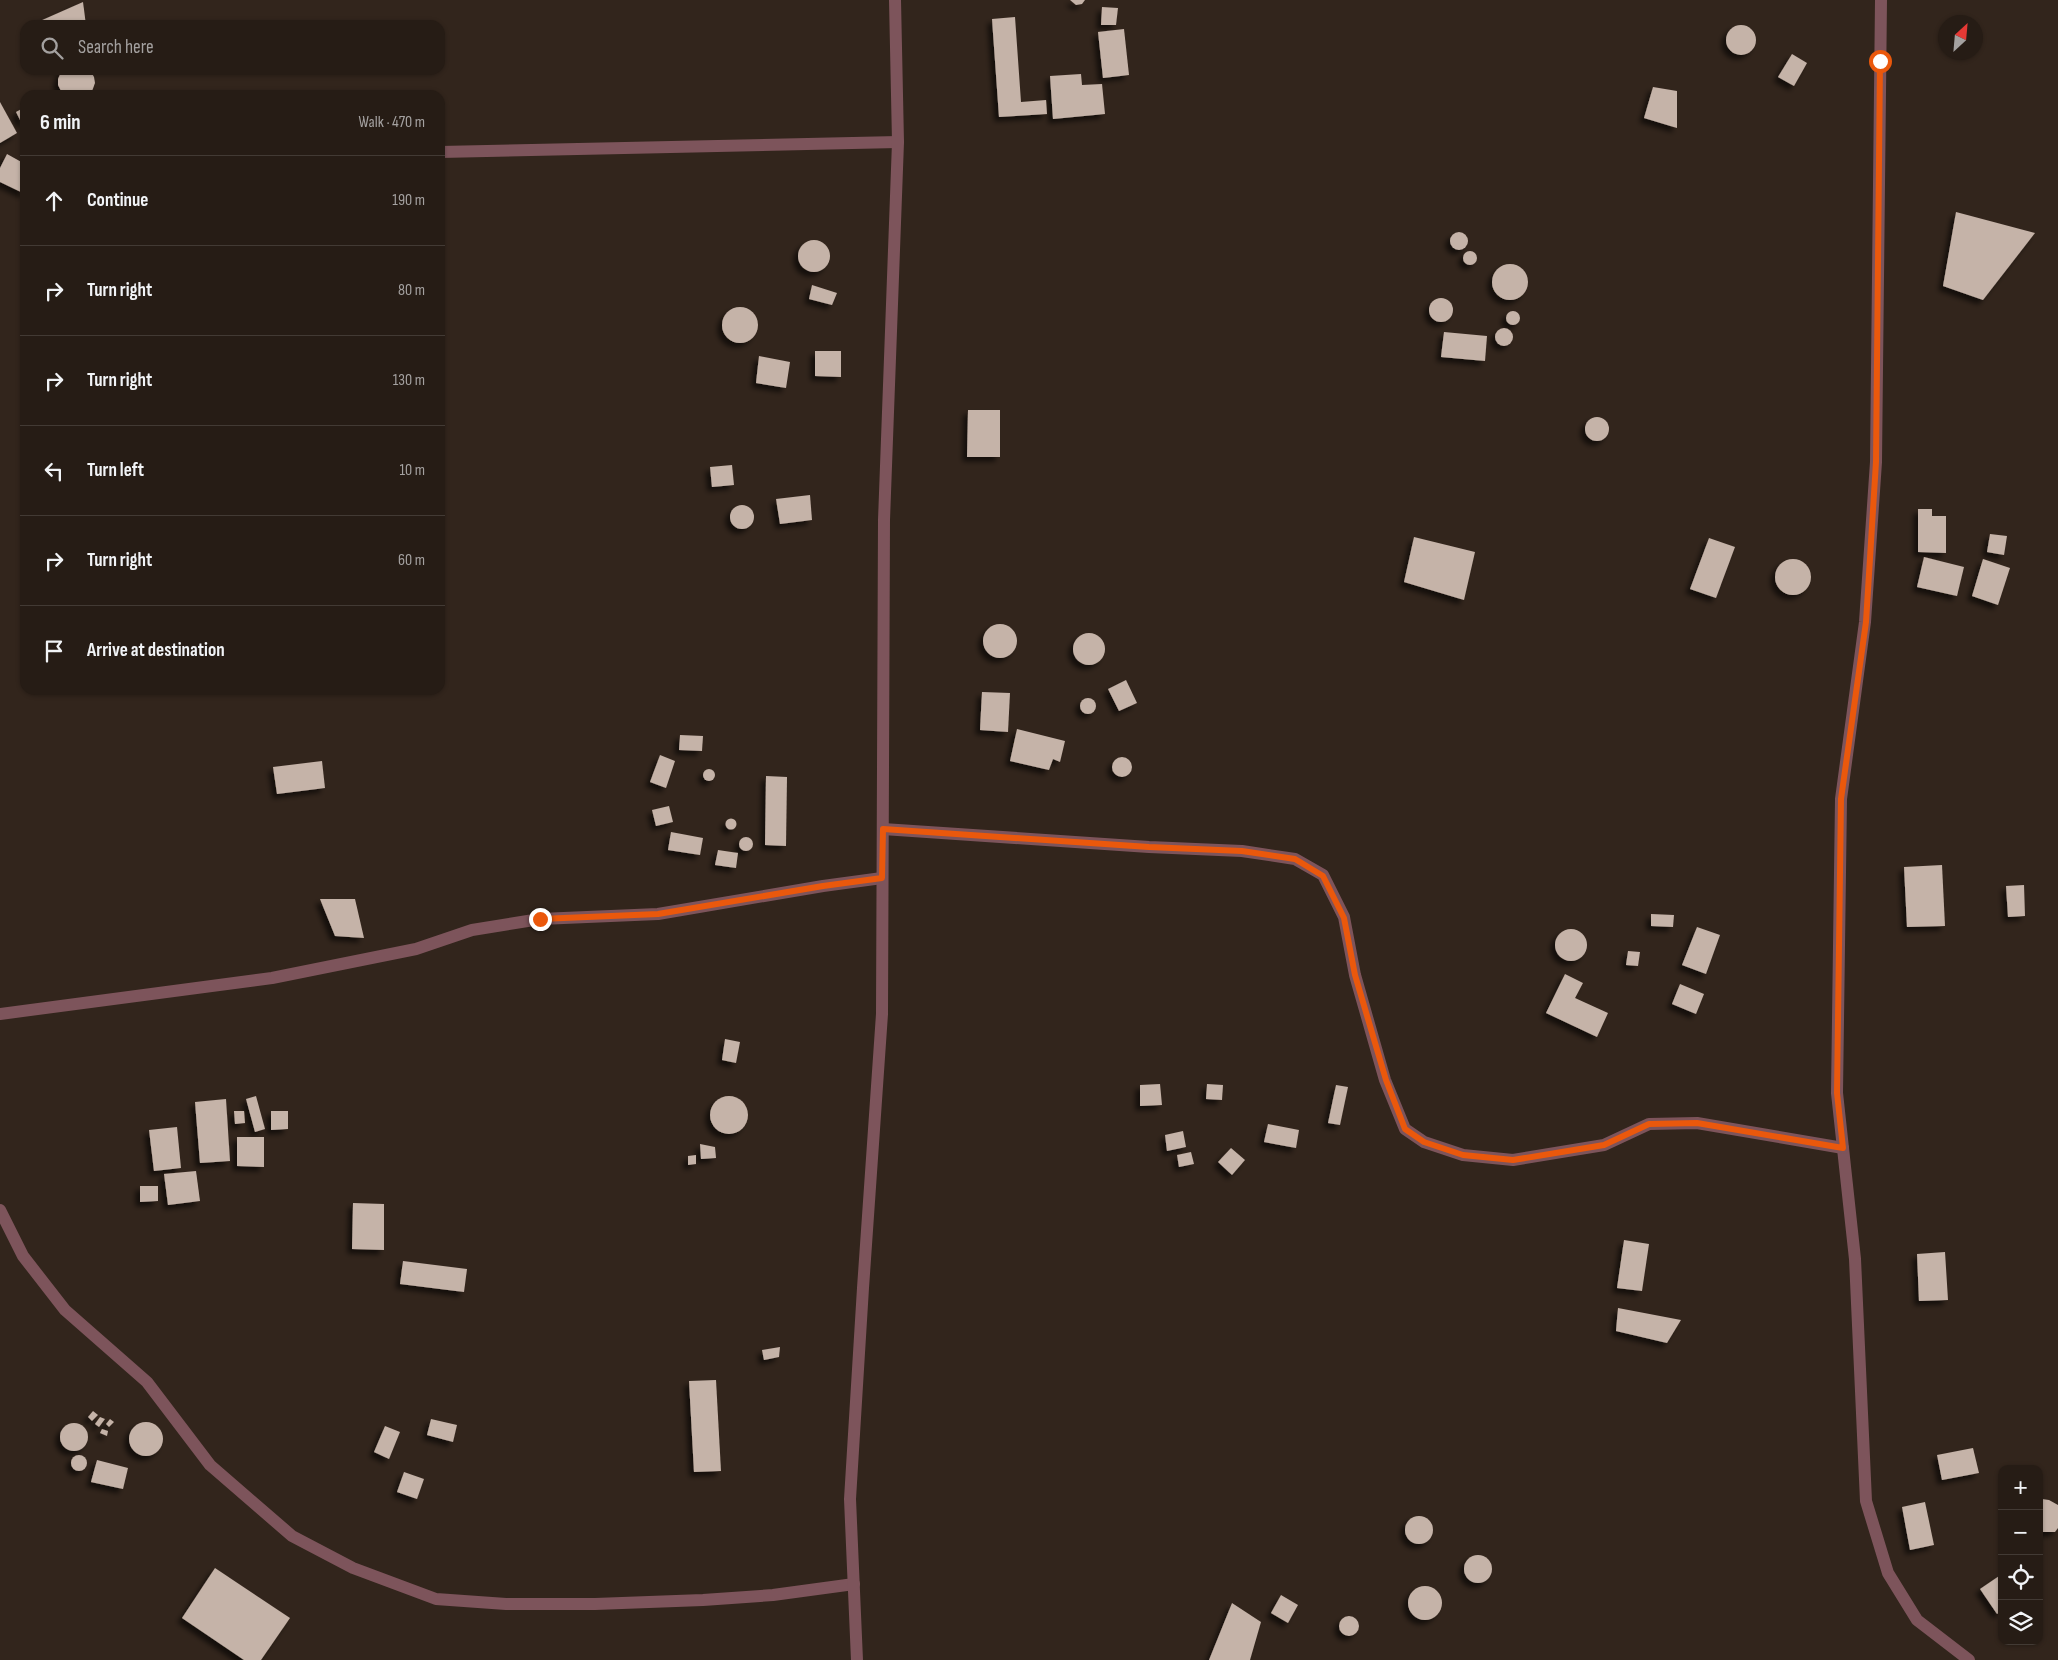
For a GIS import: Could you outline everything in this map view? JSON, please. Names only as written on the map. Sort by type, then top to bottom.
[{"type":"street","points":[[857,1660],[850,1499],[882,1014],[884,520],[898,142],[894,0]]},
{"type":"street","points":[[1881,0],[1876,462],[1866,622],[1841,799],[1837,1093],[1855,1259],[1866,1501],[1888,1573],[1916,1620],[1969,1660]]},
{"type":"street","points":[[445,152],[898,142]]},
{"type":"street","points":[[883,829],[1149,847],[1242,851],[1295,859],[1323,876],[1344,918],[1355,975],[1386,1080],[1405,1129],[1424,1142],[1463,1155],[1513,1160],[1604,1145],[1649,1124],[1697,1123],[1843,1148]]},
{"type":"street","points":[[0,1014],[272,978],[416,949],[472,930],[540,919],[658,914],[882,878]]},
{"type":"street","points":[[0,1210],[23,1256],[65,1310],[147,1382],[210,1465],[292,1536],[353,1568],[436,1599],[506,1604],[595,1604],[703,1600],[774,1595],[854,1584]]},
{"type":"building","points":[[1070,0],[1085,0],[1082,4],[1076,5]]},
{"type":"building","points":[[83,2],[85,20],[42,20]]},
{"type":"building","points":[[1102,7],[1118,8],[1116,25],[1101,25]]},
{"type":"building","points":[[1015,17],[1021,102],[1046,100],[1047,114],[999,117],[992,19]]},
{"type":"building","points":[[1741,25],[1752,29],[1756,40],[1752,51],[1741,55],[1730,51],[1726,40],[1730,29]]},
{"type":"building","points":[[1124,29],[1129,75],[1103,78],[1098,32]]},
{"type":"building","points":[[1792,54],[1807,63],[1794,86],[1778,77]]},
{"type":"building","points":[[1081,74],[1082,85],[1102,84],[1105,114],[1053,119],[1050,76]]},
{"type":"building","points":[[60,75],[93,75],[95,83],[92,90],[60,90],[58,79]]},
{"type":"building","points":[[1653,87],[1677,91],[1677,128],[1644,118]]},
{"type":"building","points":[[0,102],[17,133],[0,143]]},
{"type":"building","points":[[20,110],[20,120],[16,112]]},
{"type":"building","points":[[7,154],[20,161],[20,192],[0,182],[0,168]]},
{"type":"building","points":[[1956,212],[2035,233],[1983,300],[1943,286]]},
{"type":"building","points":[[1459,232],[1465,235],[1468,241],[1465,247],[1459,250],[1453,247],[1450,241],[1453,235]]},
{"type":"building","points":[[814,240],[826,244],[830,256],[826,268],[814,272],[802,268],[798,256],[802,244]]},
{"type":"building","points":[[1467,251],[1473,251],[1477,258],[1473,265],[1467,265],[1463,261],[1463,255]]},
{"type":"building","points":[[1510,264],[1523,269],[1528,282],[1523,295],[1510,300],[1497,295],[1492,282],[1497,269]]},
{"type":"building","points":[[812,285],[837,293],[832,305],[809,299]]},
{"type":"building","points":[[1441,298],[1449,302],[1453,310],[1449,318],[1441,322],[1433,318],[1429,310],[1433,302]]},
{"type":"building","points":[[740,307],[747,308],[753,312],[757,318],[757,332],[753,338],[747,342],[740,343],[733,342],[727,338],[723,332],[722,325],[723,318],[727,312],[733,308]]},
{"type":"building","points":[[1513,311],[1518,313],[1520,318],[1518,323],[1513,325],[1508,323],[1506,318],[1508,313]]},
{"type":"building","points":[[1504,328],[1510,331],[1513,337],[1510,343],[1504,346],[1498,343],[1495,337],[1498,331]]},
{"type":"building","points":[[1444,332],[1487,336],[1485,361],[1441,357]]},
{"type":"building","points":[[815,351],[841,351],[841,377],[815,376]]},
{"type":"building","points":[[759,356],[790,362],[786,388],[756,383]]},
{"type":"building","points":[[968,410],[1000,410],[1000,457],[967,457]]},
{"type":"building","points":[[1597,417],[1602,418],[1608,424],[1608,434],[1602,440],[1597,441],[1592,440],[1586,434],[1585,429],[1586,424],[1592,418]]},
{"type":"building","points":[[732,465],[734,485],[712,487],[710,467]]},
{"type":"building","points":[[810,495],[812,520],[780,524],[776,499]]},
{"type":"building","points":[[742,505],[747,506],[753,512],[753,522],[747,528],[742,529],[737,528],[731,522],[730,517],[731,512],[737,506]]},
{"type":"building","points":[[1918,509],[1932,509],[1932,516],[1946,516],[1946,553],[1918,552]]},
{"type":"building","points":[[1990,534],[2007,536],[2004,555],[1987,552]]},
{"type":"building","points":[[1414,537],[1475,552],[1464,600],[1404,582]]},
{"type":"building","points":[[1709,538],[1735,547],[1716,598],[1690,589]]},
{"type":"building","points":[[1924,557],[1964,567],[1957,596],[1917,587]]},
{"type":"building","points":[[1793,559],[1806,564],[1811,577],[1806,590],[1793,595],[1780,590],[1775,577],[1780,564]]},
{"type":"building","points":[[1983,559],[2010,568],[1998,605],[1972,596]]},
{"type":"building","points":[[1000,624],[1007,625],[1012,629],[1016,634],[1016,648],[1012,653],[1007,657],[1000,658],[993,657],[988,653],[984,648],[983,641],[984,634],[988,629],[993,625]]},
{"type":"building","points":[[1089,633],[1095,634],[1100,638],[1104,643],[1104,655],[1100,660],[1095,664],[1089,665],[1083,664],[1078,660],[1074,655],[1073,649],[1074,643],[1078,638],[1083,634]]},
{"type":"building","points":[[1126,680],[1137,703],[1119,711],[1108,689]]},
{"type":"building","points":[[982,692],[1010,693],[1008,732],[980,730]]},
{"type":"building","points":[[1088,698],[1094,700],[1096,706],[1094,712],[1088,714],[1082,712],[1080,706],[1082,700]]},
{"type":"building","points":[[1017,729],[1065,741],[1060,762],[1053,759],[1049,770],[1010,761]]},
{"type":"building","points":[[680,735],[703,736],[702,751],[679,750]]},
{"type":"building","points":[[660,755],[675,761],[666,788],[650,782]]},
{"type":"building","points":[[1122,757],[1129,760],[1132,767],[1129,774],[1122,777],[1115,774],[1112,767],[1115,760]]},
{"type":"building","points":[[322,761],[325,788],[277,794],[273,767]]},
{"type":"building","points":[[707,769],[711,769],[715,775],[711,781],[707,781],[703,777],[703,773]]},
{"type":"building","points":[[766,776],[787,777],[786,846],[765,845]]},
{"type":"building","points":[[669,806],[673,822],[656,826],[652,810]]},
{"type":"building","points":[[731,818],[737,824],[731,830],[725,824]]},
{"type":"building","points":[[671,832],[703,838],[700,855],[668,850]]},
{"type":"building","points":[[746,837],[751,839],[753,844],[751,849],[746,851],[741,849],[739,844],[741,839]]},
{"type":"building","points":[[718,850],[738,853],[736,868],[715,865]]},
{"type":"building","points":[[1942,865],[1945,926],[1907,927],[1904,867]]},
{"type":"building","points":[[2024,885],[2025,916],[2008,917],[2006,886]]},
{"type":"building","points":[[320,899],[355,899],[364,938],[335,936]]},
{"type":"building","points":[[1651,914],[1674,915],[1673,927],[1651,926]]},
{"type":"building","points":[[1697,927],[1720,935],[1706,974],[1682,965]]},
{"type":"building","points":[[1571,929],[1577,930],[1582,934],[1586,939],[1586,951],[1582,956],[1577,960],[1571,961],[1565,960],[1560,956],[1556,951],[1555,945],[1556,939],[1560,934],[1565,930]]},
{"type":"building","points":[[1628,951],[1640,952],[1638,966],[1626,965]]},
{"type":"building","points":[[1565,974],[1583,983],[1575,998],[1608,1013],[1597,1037],[1546,1013]]},
{"type":"building","points":[[1680,984],[1704,994],[1696,1014],[1672,1004]]},
{"type":"building","points":[[725,1039],[740,1042],[736,1063],[722,1060]]},
{"type":"building","points":[[1160,1084],[1162,1105],[1140,1106],[1140,1085]]},
{"type":"building","points":[[1207,1084],[1223,1085],[1222,1100],[1206,1099]]},
{"type":"building","points":[[1336,1085],[1348,1087],[1340,1125],[1328,1123]]},
{"type":"building","points":[[256,1096],[265,1129],[255,1132],[246,1099]]},
{"type":"building","points":[[729,1096],[742,1102],[748,1115],[742,1128],[729,1134],[716,1128],[710,1115],[716,1102]]},
{"type":"building","points":[[226,1099],[230,1161],[200,1163],[195,1102]]},
{"type":"building","points":[[234,1111],[244,1111],[245,1123],[235,1124]]},
{"type":"building","points":[[271,1111],[288,1111],[288,1129],[271,1130]]},
{"type":"building","points":[[1268,1124],[1299,1130],[1296,1148],[1264,1142]]},
{"type":"building","points":[[177,1127],[181,1168],[154,1171],[149,1130]]},
{"type":"building","points":[[1183,1131],[1186,1147],[1167,1151],[1165,1135]]},
{"type":"building","points":[[237,1137],[264,1137],[264,1167],[237,1166]]},
{"type":"building","points":[[700,1144],[715,1147],[716,1158],[701,1159]]},
{"type":"building","points":[[1231,1148],[1245,1160],[1232,1175],[1218,1162]]},
{"type":"building","points":[[1191,1152],[1194,1164],[1179,1167],[1177,1155]]},
{"type":"building","points":[[696,1155],[696,1164],[688,1165],[688,1156]]},
{"type":"building","points":[[196,1171],[200,1201],[168,1205],[164,1174]]},
{"type":"building","points":[[140,1186],[158,1186],[158,1201],[140,1202]]},
{"type":"building","points":[[353,1203],[384,1204],[384,1250],[352,1249]]},
{"type":"building","points":[[1624,1240],[1649,1244],[1642,1291],[1617,1288]]},
{"type":"building","points":[[1945,1252],[1948,1300],[1919,1301],[1917,1254]]},
{"type":"building","points":[[403,1261],[467,1269],[464,1292],[400,1284]]},
{"type":"building","points":[[1618,1308],[1681,1320],[1667,1343],[1616,1331]]},
{"type":"building","points":[[780,1347],[779,1357],[764,1360],[762,1350]]},
{"type":"building","points":[[716,1380],[721,1471],[694,1472],[689,1381]]},
{"type":"building","points":[[93,1411],[98,1415],[92,1421],[88,1417]]},
{"type":"building","points":[[100,1417],[105,1419],[99,1427],[95,1424]]},
{"type":"building","points":[[110,1419],[114,1422],[109,1427],[106,1424]]},
{"type":"building","points":[[431,1419],[457,1425],[453,1442],[427,1435]]},
{"type":"building","points":[[146,1422],[153,1423],[158,1427],[162,1432],[162,1446],[158,1451],[153,1455],[146,1456],[139,1455],[134,1451],[130,1446],[129,1439],[130,1432],[134,1427],[139,1423]]},
{"type":"building","points":[[74,1423],[84,1427],[88,1437],[84,1447],[74,1451],[64,1447],[60,1437],[64,1427]]},
{"type":"building","points":[[385,1426],[400,1432],[389,1459],[374,1452]]},
{"type":"building","points":[[102,1429],[108,1431],[107,1436],[100,1433]]},
{"type":"building","points":[[1973,1448],[1979,1473],[1942,1480],[1937,1455]]},
{"type":"building","points":[[76,1455],[82,1455],[87,1460],[85,1469],[76,1471],[71,1466],[71,1460]]},
{"type":"building","points":[[97,1460],[128,1468],[123,1489],[91,1482]]},
{"type":"building","points":[[404,1472],[424,1479],[417,1499],[397,1492]]},
{"type":"building","points":[[2043,1499],[2058,1505],[2058,1528],[2055,1532],[2043,1532]]},
{"type":"building","points":[[1925,1502],[1934,1545],[1910,1550],[1902,1507]]},
{"type":"building","points":[[1419,1516],[1429,1520],[1433,1530],[1429,1540],[1419,1544],[1409,1540],[1405,1530],[1409,1520]]},
{"type":"building","points":[[1478,1555],[1488,1559],[1492,1569],[1488,1579],[1478,1583],[1468,1579],[1464,1569],[1468,1559]]},
{"type":"building","points":[[215,1568],[290,1618],[261,1660],[244,1660],[182,1618]]},
{"type":"building","points":[[1998,1577],[1998,1613],[1997,1614],[1980,1589]]},
{"type":"building","points":[[1425,1586],[1432,1587],[1437,1591],[1441,1596],[1441,1610],[1437,1615],[1432,1619],[1425,1620],[1418,1619],[1413,1615],[1409,1610],[1408,1603],[1409,1596],[1413,1591],[1418,1587]]},
{"type":"building","points":[[1281,1595],[1298,1605],[1288,1623],[1271,1613]]},
{"type":"building","points":[[1232,1603],[1261,1622],[1250,1660],[1209,1660]]},
{"type":"building","points":[[1349,1616],[1356,1619],[1359,1626],[1356,1633],[1349,1636],[1342,1633],[1339,1626],[1342,1619]]},
{"type":"route","points":[[540,919],[658,914],[882,878],[883,829],[1149,847],[1242,851],[1295,859],[1323,876],[1344,918],[1355,975],[1386,1080],[1405,1129],[1424,1142],[1463,1155],[1513,1160],[1604,1145],[1649,1124],[1697,1123],[1843,1148],[1837,1093],[1841,799],[1866,622],[1876,462],[1880,61]]}]
